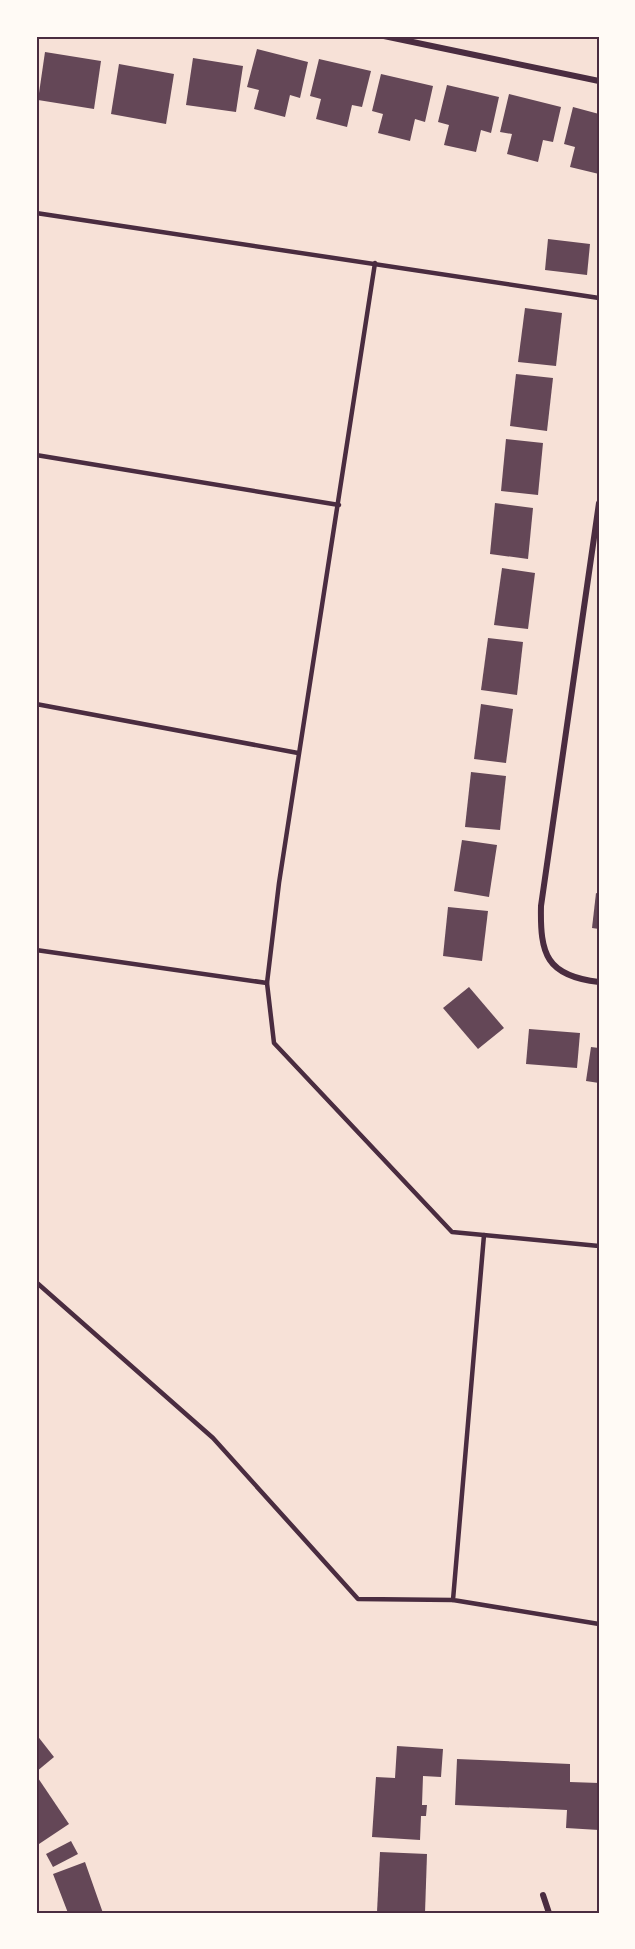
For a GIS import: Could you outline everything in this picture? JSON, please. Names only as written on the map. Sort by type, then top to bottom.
[{"type":"street","points":[[384,36],[599,81]]},
{"type":"street","points":[[599,503],[541,906],[541,940],[546,956],[560,970],[586,981],[599,982]]},
{"type":"street","points":[[543,1895],[549,1913]]},
{"type":"lane","points":[[36,213],[599,298]]},
{"type":"lane","points":[[375,263],[339,505],[298,753],[267,983],[274,1043],[452,1232],[599,1246]]},
{"type":"lane","points":[[36,455],[339,505]]},
{"type":"lane","points":[[36,704],[298,753]]},
{"type":"lane","points":[[36,950],[267,983]]},
{"type":"lane","points":[[453,1600],[484,1235]]},
{"type":"lane","points":[[36,1282],[213,1438],[358,1599],[453,1600],[599,1624]]},
{"type":"building","points":[[257,49],[308,62],[300,98],[290,95],[285,117],[254,109],[259,90],[247,87]]},
{"type":"building","points":[[45,52],[101,61],[94,109],[38,100]]},
{"type":"building","points":[[193,58],[243,66],[236,112],[186,105]]},
{"type":"building","points":[[319,59],[371,71],[362,107],[352,105],[347,127],[316,119],[321,99],[310,96]]},
{"type":"building","points":[[119,64],[174,74],[166,124],[111,114]]},
{"type":"building","points":[[381,74],[433,86],[425,122],[415,119],[410,141],[378,133],[383,114],[372,111]]},
{"type":"building","points":[[447,85],[499,97],[491,133],[481,130],[476,152],[444,145],[449,125],[438,122]]},
{"type":"building","points":[[509,94],[561,107],[553,142],[543,140],[538,162],[507,154],[512,134],[500,132]]},
{"type":"building","points":[[573,107],[599,114],[599,174],[570,167],[575,147],[564,144]]},
{"type":"building","points":[[548,239],[590,244],[587,275],[545,270]]},
{"type":"building","points":[[525,308],[562,313],[556,366],[518,362]]},
{"type":"building","points":[[516,374],[553,378],[547,431],[510,426]]},
{"type":"building","points":[[506,439],[543,443],[538,495],[501,491]]},
{"type":"building","points":[[495,503],[533,508],[528,559],[490,554]]},
{"type":"building","points":[[502,568],[535,573],[528,629],[494,625]]},
{"type":"building","points":[[488,638],[523,642],[517,695],[481,690]]},
{"type":"building","points":[[481,704],[513,709],[506,763],[474,759]]},
{"type":"building","points":[[471,772],[506,776],[500,830],[465,827]]},
{"type":"building","points":[[462,840],[497,845],[489,897],[454,891]]},
{"type":"building","points":[[596,893],[599,894],[599,929],[592,928]]},
{"type":"building","points":[[448,907],[488,911],[482,961],[443,956]]},
{"type":"building","points":[[469,987],[504,1028],[478,1049],[443,1008]]},
{"type":"building","points":[[529,1029],[580,1033],[577,1068],[526,1064]]},
{"type":"building","points":[[591,1047],[599,1048],[599,1083],[586,1081]]},
{"type":"building","points":[[36,1734],[54,1757],[36,1772]]},
{"type":"building","points":[[397,1746],[443,1749],[441,1777],[423,1776],[422,1805],[427,1805],[426,1816],[421,1816],[420,1840],[372,1837],[376,1777],[395,1778]]},
{"type":"building","points":[[457,1759],[570,1764],[570,1782],[599,1783],[599,1830],[566,1828],[567,1810],[455,1805]]},
{"type":"building","points":[[36,1775],[69,1824],[36,1846]]},
{"type":"building","points":[[71,1841],[78,1854],[53,1867],[46,1854]]},
{"type":"building","points":[[380,1852],[427,1854],[425,1913],[377,1912]]},
{"type":"building","points":[[85,1862],[103,1913],[68,1913],[53,1874]]}]
